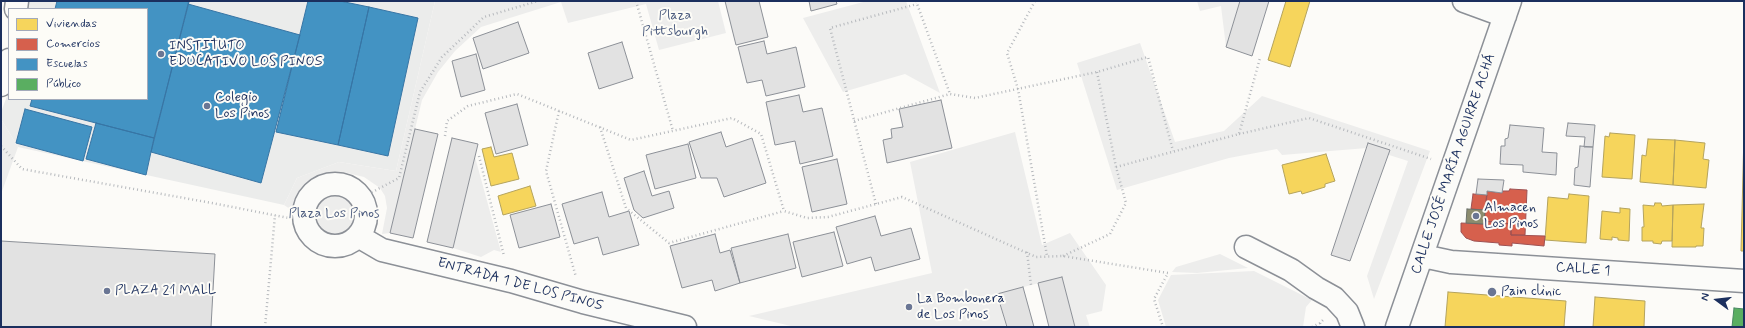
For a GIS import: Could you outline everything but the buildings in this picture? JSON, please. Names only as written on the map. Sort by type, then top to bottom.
[{"type":"street","points":[[1464,1],[1507,8]]},
{"type":"street","name":"CALLE JOSÉ MARÍA AGUIRRE ACHÁ","points":[[1397,327],[1423,256],[1507,8]]},
{"type":"street","points":[[1,85],[8,63]]},
{"type":"street","points":[[334,183],[345,185],[354,190],[361,198],[365,208],[366,219],[363,228],[358,236],[345,244],[331,246],[322,243],[314,238],[308,230],[304,221],[304,210],[307,200],[314,191],[323,185],[334,183]]},
{"type":"street","name":"ENTRADA 1 DE LOS PINOS","points":[[358,236],[382,250],[511,281],[584,302],[685,327]]},
{"type":"street","points":[[1246,247],[1291,270],[1316,288],[1334,298],[1347,312],[1353,327]]},
{"type":"street","name":"CALLE 1","points":[[1423,256],[1451,262],[1744,281]]},
{"type":"path","points":[[361,198],[399,178],[420,92],[442,57],[484,17],[538,1]]},
{"type":"path","points":[[636,1],[673,130]]},
{"type":"path","points":[[1035,1],[1007,53],[1018,89],[1047,256]]},
{"type":"path","points":[[876,204],[830,28],[917,2],[950,94]]},
{"type":"path","points":[[854,121],[950,94],[975,98],[1097,72],[1148,57],[1173,151]]},
{"type":"path","points":[[1239,134],[1260,58]]},
{"type":"path","points":[[1063,256],[1110,234],[1126,203],[1116,167],[1097,72]]},
{"type":"path","points":[[445,136],[447,121],[468,106],[517,94],[631,140],[732,118],[761,134],[784,211]]},
{"type":"path","points":[[559,111],[546,172],[584,302]]},
{"type":"path","points":[[1116,167],[1239,134],[1310,118],[1431,159]]},
{"type":"path","points":[[600,128],[626,208],[669,243],[784,211],[807,218],[828,217],[902,197],[1036,257],[1063,256],[1168,274],[1154,299],[1163,327]]},
{"type":"path","points":[[1,146],[22,169],[304,221]]},
{"type":"path","points":[[479,156],[511,281]]},
{"type":"path","points":[[265,327],[275,215]]},
{"type":"path","points":[[1027,252],[1031,285]]},
{"type":"path","points":[[1320,323],[1321,327]]},
{"type":"shaded area","name":"Colegio Los Pinos","points":[[29,1],[435,1],[396,171],[339,162],[297,178],[284,205],[18,147],[1,119],[1,112],[8,94],[8,100],[148,100],[148,8],[28,8]]},
{"type":"green space","name":"Plaza Pittsburgh","points":[[435,1],[718,1],[726,33],[659,50],[646,4],[568,23],[561,2],[481,27],[455,51],[438,72],[422,100],[390,233],[382,234],[387,208],[385,196],[380,188],[364,177],[343,172],[324,177],[305,192],[296,213],[284,205],[297,178],[339,162],[396,171]]},
{"type":"green space","points":[[867,1],[906,1],[940,93],[905,74],[843,92],[803,18]]},
{"type":"green space","points":[[1197,1],[1240,1],[1226,47],[1221,6],[1200,11]]},
{"type":"green space","points":[[1140,43],[1175,142],[1224,131],[1262,96],[1430,151],[1374,299],[1367,276],[1408,161],[1367,148],[1282,155],[1277,149],[1229,158],[1117,190],[1077,63]]},
{"type":"green space","points":[[1,119],[18,147],[1,194]]},
{"type":"green space","points":[[1015,132],[1042,245],[1070,233],[1106,285],[1102,311],[1086,315],[1090,327],[1075,327],[1062,277],[997,294],[1006,327],[795,327],[749,316],[932,273],[910,162]]},
{"type":"green space","points":[[475,157],[501,252],[494,250],[481,257],[453,248]]},
{"type":"green space","name":"Plaza Los Pinos","points":[[334,193],[349,199],[355,214],[349,229],[334,235],[319,229],[313,214],[319,199]]},
{"type":"green space","points":[[1220,254],[1248,268],[1197,273],[1172,272],[1176,267]]},
{"type":"green space","points":[[1254,271],[1312,300],[1306,307],[1303,327],[1166,327],[1158,300],[1171,275]]},
{"type":"place","name":"INSTITUTO EDUCATIVO LOS PINOS","points":[[161,54]]},
{"type":"place","name":"Colegio Los Pinos","points":[[207,106]]},
{"type":"place","name":"Almacen Los Pinos","points":[[1476,216]]},
{"type":"place","name":"PLAZA 21 MALL","points":[[107,291]]},
{"type":"place","name":"Pain clinic","points":[[1492,292]]},
{"type":"place","name":"La Bombonera de Los Pinos","points":[[909,307]]}]
